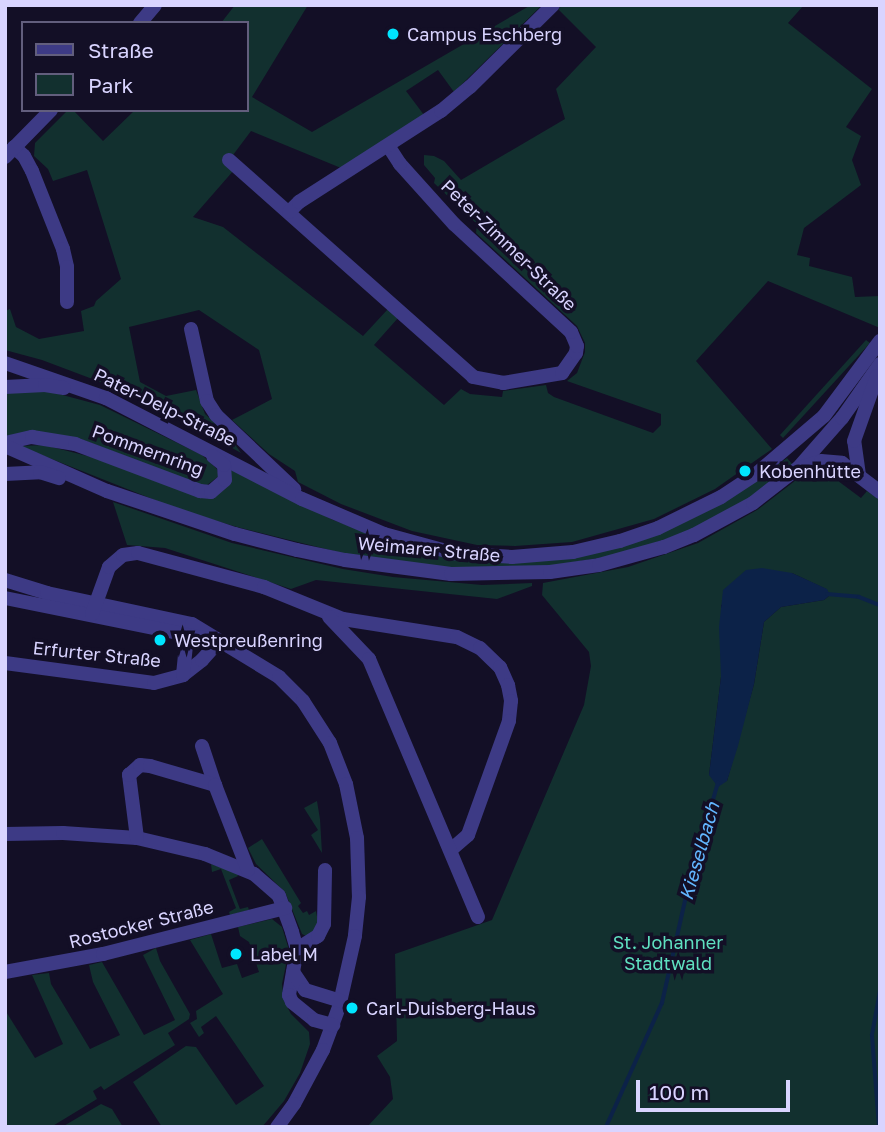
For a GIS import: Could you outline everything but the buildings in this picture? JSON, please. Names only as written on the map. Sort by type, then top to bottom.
[{"type":"street","points":[[141,21],[155,5]]},
{"type":"street","points":[[289,212],[299,202],[389,146],[470,87],[553,5]]},
{"type":"street","points":[[49,112],[10,152],[24,156],[63,249],[67,267],[67,302]]},
{"type":"street","name":"Peter-Zimmer-Straße","points":[[229,160],[473,377],[503,383],[562,373],[576,353],[577,346],[571,332],[454,224],[400,164],[389,146]]},
{"type":"street","name":"Pater-Delp-Straße","points":[[191,329],[207,401],[216,415],[302,499]]},
{"type":"street","name":"Pater-Delp-Straße","points":[[5,363],[106,398],[302,499],[384,534],[454,553],[512,557],[550,556],[620,541],[687,515],[750,478],[823,428],[842,394],[880,341]]},
{"type":"street","points":[[859,475],[854,449],[857,430],[876,383],[879,365]]},
{"type":"street","name":"Weimarer Straße","points":[[5,444],[107,491],[235,534],[345,560],[451,574],[511,575],[599,565],[664,547],[741,509],[799,468],[823,428],[879,365]]},
{"type":"street","name":"Pommernring","points":[[5,387],[45,385],[106,398]]},
{"type":"street","points":[[823,428],[854,449]]},
{"type":"street","points":[[823,428],[842,463],[880,492]]},
{"type":"street","name":"Pommernring","points":[[5,444],[32,437],[75,444],[187,486],[212,492],[225,480],[226,470],[199,444]]},
{"type":"street","points":[[799,468],[821,461],[842,463]]},
{"type":"street","points":[[5,474],[40,472],[107,491]]},
{"type":"street","points":[[93,608],[102,580],[115,559],[138,553],[264,587],[326,614],[371,625],[457,637],[480,648],[500,667],[510,693],[509,721],[468,835],[451,850]]},
{"type":"street","points":[[5,580],[187,635],[219,641]]},
{"type":"street","points":[[5,597],[181,620],[262,664],[303,701],[325,732],[346,784],[357,838],[359,897],[355,936],[333,1025],[303,1088],[276,1127]]},
{"type":"street","points":[[326,614],[369,659],[478,917]]},
{"type":"street","name":"Erfurter Straße","points":[[183,675],[187,635]]},
{"type":"street","name":"Erfurter Straße","points":[[5,663],[154,683],[183,675],[202,660],[219,641]]},
{"type":"street","points":[[202,746],[248,870]]},
{"type":"street","points":[[136,838],[129,775],[132,769],[140,765],[150,766],[215,785]]},
{"type":"street","points":[[5,834],[63,833],[136,838],[205,854],[248,870],[272,887],[285,908],[297,949],[289,995],[292,1002],[314,1020],[333,1025]]},
{"type":"street","points":[[297,949],[317,936],[324,924],[325,870]]},
{"type":"street","name":"Rostocker Straße","points":[[5,972],[103,954],[285,908]]},
{"type":"street","points":[[293,972],[297,982],[305,990],[341,1001]]},
{"type":"green space","points":[[235,5],[308,5],[252,97],[312,132],[531,5],[542,5],[454,92],[438,70],[406,91],[424,115],[341,168],[251,131],[227,163],[234,170],[193,217],[223,227],[363,336],[388,309],[398,318],[374,345],[444,405],[461,389],[470,394],[502,397],[503,391],[546,385],[548,393],[554,397],[653,433],[661,425],[661,414],[567,381],[577,373],[585,352],[585,343],[577,326],[476,233],[477,224],[434,183],[435,178],[424,165],[424,155],[444,161],[461,180],[565,119],[556,89],[596,47],[558,9],[563,5],[804,5],[788,23],[872,89],[846,127],[861,136],[852,160],[861,185],[804,228],[797,255],[810,258],[809,266],[852,277],[855,297],[880,296],[880,328],[768,281],[696,361],[772,449],[715,489],[654,519],[572,542],[515,546],[477,545],[412,531],[341,504],[298,482],[295,471],[269,454],[232,420],[272,399],[259,350],[199,310],[129,327],[140,382],[166,396],[196,390],[205,414],[229,436],[241,453],[163,409],[111,386],[42,360],[5,350],[5,311],[10,309],[16,327],[39,339],[84,331],[81,311],[94,306],[96,301],[121,279],[87,170],[53,181],[48,169],[34,156],[35,143],[66,112],[75,112],[103,141],[133,112],[248,112],[248,21],[223,21]]},
{"type":"green space","points":[[866,340],[870,343],[783,438],[780,435]]},
{"type":"green space","points":[[44,390],[100,405],[202,455],[217,469],[219,476],[207,485],[199,484],[78,438],[33,431],[5,436],[5,393]]},
{"type":"green space","points":[[44,445],[111,462],[201,497],[213,497],[230,484],[231,466],[333,520],[403,546],[574,557],[745,488],[787,458],[793,465],[750,498],[692,530],[623,554],[550,566],[452,568],[346,554],[237,527],[180,510],[19,446]]},
{"type":"green space","name":"St. Johanner Stadtwald","points":[[813,471],[826,472],[861,498],[867,491],[880,500],[880,1127],[367,1127],[393,1099],[390,1077],[377,1056],[397,1041],[395,954],[492,920],[584,705],[591,666],[589,652],[542,595],[543,583],[628,567],[698,543],[757,510],[800,477]],"holes":[[[792,573],[826,589],[830,595],[824,600],[781,607],[764,622],[754,684],[727,781],[709,775],[721,677],[721,605]]]},
{"type":"green space","points":[[113,502],[232,543],[343,569],[393,577],[482,585],[532,583],[532,586],[497,599],[316,580],[291,589],[165,548],[127,545]]},
{"type":"green space","points":[[317,801],[322,853],[311,835],[318,830],[304,808]]},
{"type":"green space","points":[[262,839],[301,903],[298,906],[303,913],[307,911],[309,915],[316,911],[318,922],[314,931],[306,936],[302,934],[285,892],[256,864],[248,848]]},
{"type":"green space","points":[[211,864],[237,873],[238,876],[229,880],[240,909],[248,907],[249,910],[230,915],[229,912],[236,908],[221,869],[212,872]]},
{"type":"green space","points":[[272,919],[282,927],[289,950],[282,984],[284,1001],[291,1014],[309,1032],[310,1044],[300,1073],[284,1101],[262,1127],[162,1127],[133,1082],[186,1046],[196,1047],[236,1105],[264,1086],[216,1016],[201,1027],[204,1033],[199,1037],[190,1023],[197,1019],[196,1011],[223,994],[190,940],[211,934],[222,968],[237,964],[242,978],[259,972],[249,942],[240,936],[238,927]]},
{"type":"green space","points":[[156,948],[160,961],[190,1014],[189,1019],[168,1033],[175,1045],[104,1090],[101,1086],[93,1091],[97,1099],[51,1127],[5,1127],[5,1010],[35,1058],[63,1044],[32,975],[49,973],[51,984],[90,1049],[120,1035],[93,982],[89,965],[102,962],[144,1035],[175,1020],[143,955]]},
{"type":"green space","points":[[101,1104],[112,1109],[123,1127],[62,1127]]},
{"type":"water","points":[[762,568],[792,573],[827,589],[830,595],[824,600],[781,607],[764,622],[754,684],[738,746],[727,781],[718,787],[709,775],[721,677],[719,627],[723,590],[746,570]]},
{"type":"waterway","points":[[827,594],[859,597],[880,605]]},
{"type":"waterway","name":"Kieselbach","points":[[606,1127],[662,1003],[691,874],[718,783]]},
{"type":"waterway","points":[[879,1127],[872,1035],[880,991]]},
{"type":"place","name":"Campus Eschberg","points":[[393,34]]},
{"type":"place","name":"Kobenhütte","points":[[745,471]]},
{"type":"place","name":"Westpreußenring","points":[[160,640]]},
{"type":"place","name":"Label M","points":[[236,954]]},
{"type":"place","name":"Carl-Duisberg-Haus","points":[[352,1008]]}]
